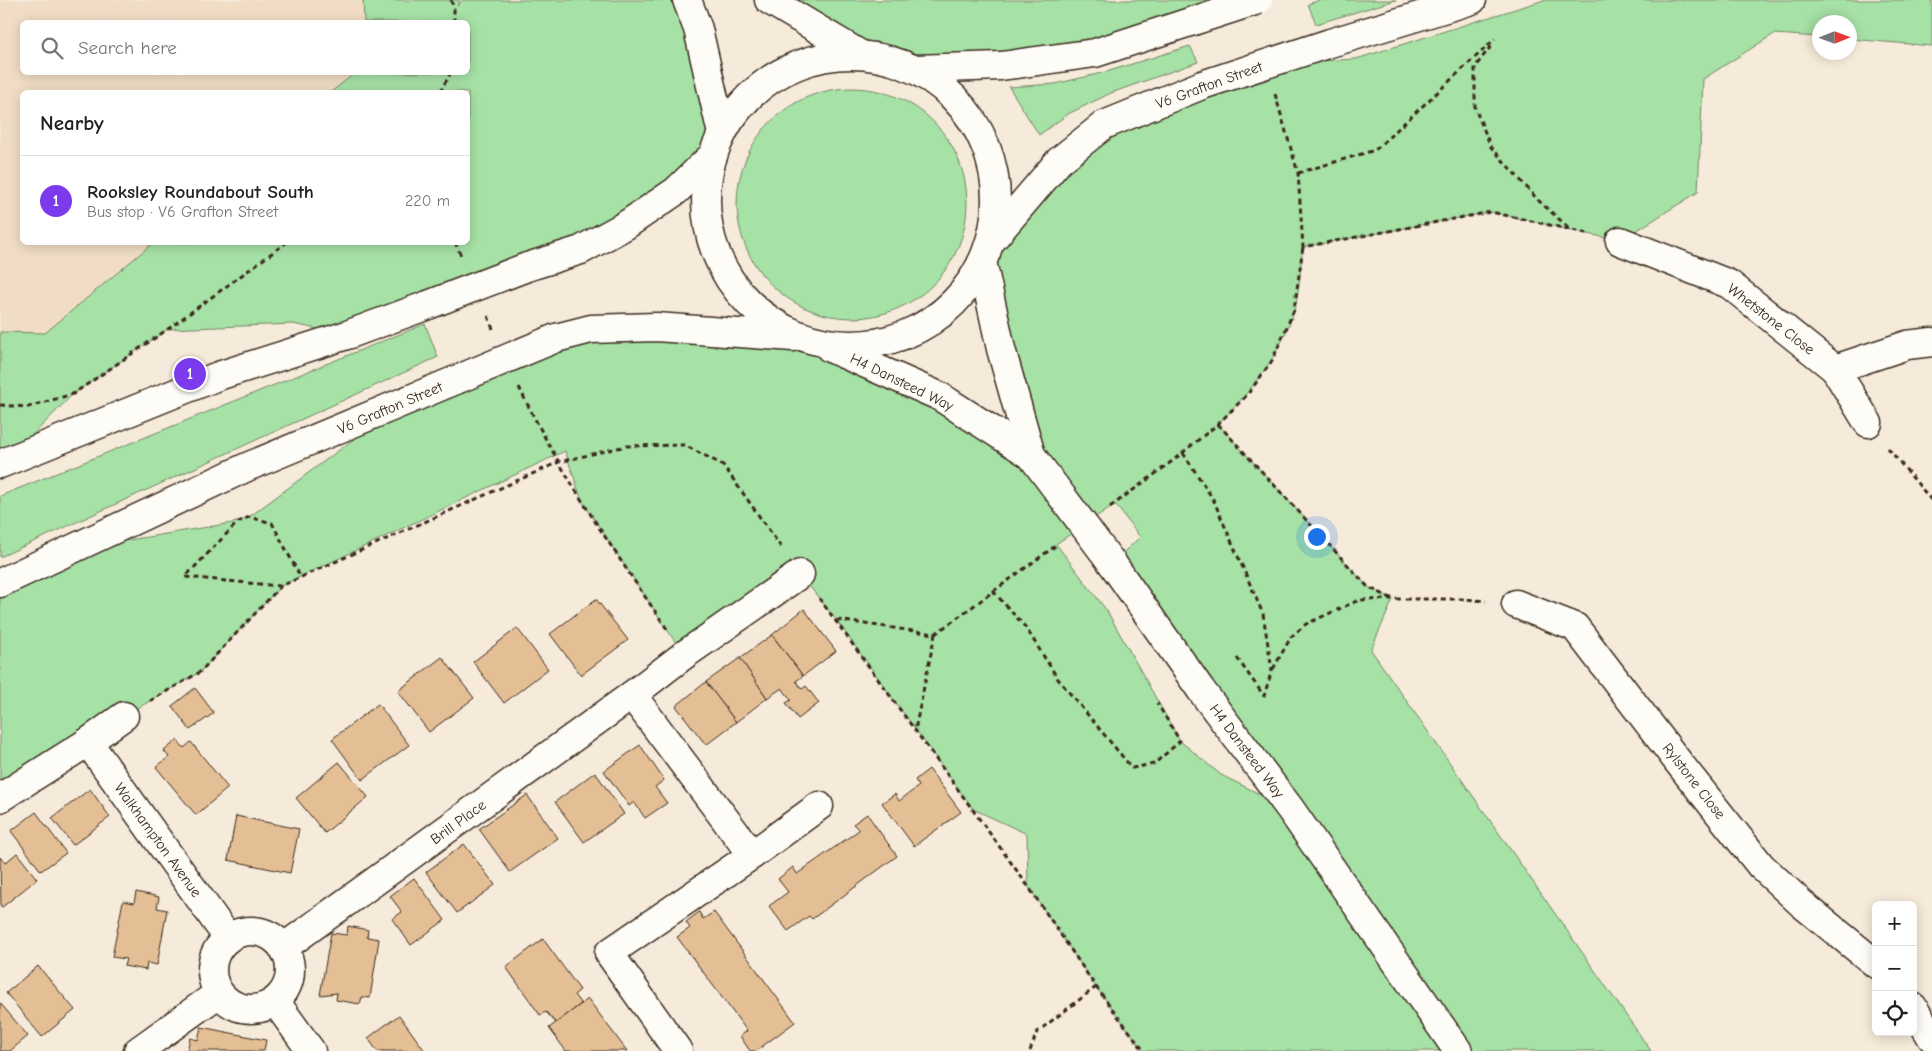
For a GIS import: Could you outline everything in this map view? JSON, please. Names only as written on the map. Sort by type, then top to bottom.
[{"type":"street","points":[[687,0],[698,29],[718,144]]},
{"type":"street","points":[[769,0],[861,55]]},
{"type":"street","points":[[916,69],[1001,66],[1095,53],[1258,0]]},
{"type":"street","name":"V6 Grafton Street","points":[[0,583],[247,467],[556,338],[591,329],[656,327],[812,341],[877,344],[921,328],[950,307],[986,254],[1059,161],[1104,126],[1202,86],[1330,43],[1472,0]]},
{"type":"street","points":[[0,464],[218,376],[348,335],[527,267],[581,250],[626,225],[676,190],[718,144],[735,112],[763,84],[797,65],[820,58],[861,55],[887,59],[916,69],[944,88],[973,122],[982,137],[991,160],[995,178],[996,213],[986,254]]},
{"type":"street","name":"H4 Dansteed Way","points":[[718,144],[706,188],[709,231],[720,263],[746,301],[772,323],[939,396],[1031,455]]},
{"type":"street","name":"Whetstone Close","points":[[1620,241],[1729,284],[1835,369],[1868,423]]},
{"type":"street","name":"H4 Dansteed Way","points":[[986,254],[1001,350],[1031,455],[1112,563],[1201,690],[1291,810],[1458,1051]]},
{"type":"street","points":[[1835,369],[1907,345],[1932,342]]},
{"type":"street","name":"Brill Place","points":[[283,948],[632,695],[684,655],[800,574]]},
{"type":"street","name":"Rylstone Close","points":[[1516,604],[1575,627],[1761,866],[1802,904],[1872,961]]},
{"type":"street","points":[[632,695],[752,855]]},
{"type":"street","points":[[0,798],[88,742],[124,716]]},
{"type":"street","name":"Walkhampton Avenue","points":[[88,742],[228,938]]},
{"type":"street","points":[[678,1051],[610,953],[752,855],[819,806]]},
{"type":"street","points":[[252,931],[269,936],[283,948],[289,959],[290,970],[284,993],[275,1002],[251,1010],[239,1008],[228,1002],[219,993],[214,982],[212,970],[214,958],[228,938],[252,931]]},
{"type":"street","points":[[138,1051],[219,993]]},
{"type":"street","points":[[275,1002],[311,1051]]},
{"type":"street","points":[[1917,1014],[1932,1038]]},
{"type":"path","points":[[451,0],[454,9],[454,20]]},
{"type":"path","points":[[1298,173],[1375,150],[1495,39],[1475,68],[1475,108],[1491,147],[1538,200],[1571,230]]},
{"type":"path","points":[[441,90],[449,75]]},
{"type":"path","points":[[1106,509],[1218,424],[1247,394],[1272,361],[1294,310],[1303,246],[1298,173],[1274,92]]},
{"type":"path","points":[[1303,246],[1491,212],[1620,241]]},
{"type":"path","points":[[0,405],[28,407],[73,394],[168,329],[283,245]]},
{"type":"path","points":[[1868,423],[1932,501]]},
{"type":"path","points":[[1218,424],[1368,587],[1393,599]]},
{"type":"path","points":[[124,716],[200,672],[281,586],[558,462],[626,446],[684,445],[723,465],[800,574],[836,620],[1028,886],[1096,987],[1144,1051]]},
{"type":"path","points":[[1183,452],[1212,499],[1263,614],[1272,670]]},
{"type":"path","points":[[558,462],[612,548],[684,655]]},
{"type":"path","points":[[281,586],[185,576],[238,522],[249,517],[272,523],[301,578]]},
{"type":"path","points":[[915,730],[935,634],[1066,539]]},
{"type":"path","points":[[993,591],[1026,628],[1058,679],[1132,768],[1154,764],[1180,741],[1158,703]]},
{"type":"path","points":[[1237,658],[1264,696],[1272,670],[1291,637],[1306,624],[1359,600],[1464,599],[1516,604]]},
{"type":"path","points":[[836,620],[935,634]]},
{"type":"path","points":[[1030,1051],[1037,1032],[1096,987]]},
{"type":"shaded area","points":[[0,0],[363,0],[364,20],[20,20],[20,75],[352,75],[334,90],[20,90],[20,245],[151,245],[45,333],[0,332]]},
{"type":"green space","points":[[363,0],[460,0],[457,6],[463,0],[687,0],[722,134],[626,225],[347,335],[293,324],[168,329],[73,394],[7,461],[0,464],[0,332],[45,333],[151,245],[470,245],[470,90],[334,90],[352,75],[470,75],[470,20],[364,20]]},
{"type":"green space","points":[[769,0],[1258,0],[1095,53],[915,69],[887,59],[861,55]]},
{"type":"green space","points":[[1320,0],[1396,0],[1316,24],[1308,4]]},
{"type":"green space","points":[[1544,0],[1932,0],[1932,46],[1857,40],[1857,15],[1812,15],[1812,37],[1774,34],[1703,79],[1698,192],[1620,241],[1491,212],[1303,247],[1296,303],[1281,343],[1253,386],[1218,424],[1368,587],[1393,599],[1371,650],[1651,1051],[1144,1051],[1096,987],[1028,886],[1027,834],[973,809],[836,620],[800,574],[684,655],[582,501],[565,451],[281,586],[200,672],[124,716],[0,798],[0,583],[69,550],[238,522],[249,517],[404,402],[556,338],[802,338],[822,344],[1030,455],[983,266],[990,243],[1059,161],[1264,64],[1356,59]],"holes":[[[1115,504],[1140,537],[1112,563],[1290,809],[1221,775],[1180,741],[1107,611],[1056,544]]]},
{"type":"green space","points":[[1190,46],[1198,62],[1111,93],[1068,114],[1039,135],[1009,87],[1055,84],[1106,72]]},
{"type":"green space","points":[[852,88],[874,90],[896,97],[916,107],[941,130],[948,139],[962,170],[967,203],[965,225],[958,247],[948,267],[925,292],[916,299],[885,313],[852,318],[830,316],[808,309],[788,299],[763,276],[756,267],[742,236],[737,203],[739,181],[746,159],[756,139],[779,114],[788,107],[819,93]]},
{"type":"green space","points":[[425,324],[438,357],[0,557],[0,496]]},
{"type":"building","points":[[596,599],[628,640],[581,675],[550,634]]},
{"type":"building","points":[[804,609],[836,651],[803,676],[772,635]]},
{"type":"building","points":[[517,628],[548,669],[504,703],[473,662]]},
{"type":"building","points":[[772,635],[803,676],[796,681],[802,689],[806,686],[819,703],[798,719],[786,703],[791,700],[782,688],[767,698],[740,658]]},
{"type":"building","points":[[442,657],[474,698],[429,732],[398,691]]},
{"type":"building","points":[[740,658],[767,698],[736,722],[706,682]]},
{"type":"building","points":[[706,682],[736,722],[706,745],[676,706]]},
{"type":"building","points":[[195,688],[214,713],[190,730],[172,706]]},
{"type":"building","points":[[378,704],[409,745],[362,780],[332,739]]},
{"type":"building","points":[[177,740],[184,748],[191,742],[228,788],[196,815],[156,767],[169,757],[164,751]]},
{"type":"building","points":[[640,745],[664,780],[655,787],[667,803],[645,818],[634,802],[629,806],[604,771]]},
{"type":"building","points":[[339,762],[368,797],[325,833],[296,798]]},
{"type":"building","points":[[929,769],[961,812],[914,846],[882,803],[895,794],[899,801],[919,786],[915,780]]},
{"type":"building","points":[[595,772],[624,814],[584,842],[555,802]]},
{"type":"building","points":[[90,789],[110,817],[73,845],[52,818]]},
{"type":"building","points":[[527,795],[558,838],[510,872],[479,829]]},
{"type":"building","points":[[36,812],[66,853],[41,871],[11,831]]},
{"type":"building","points":[[867,814],[897,856],[812,919],[809,916],[788,931],[769,906],[788,892],[778,879],[793,867],[797,874],[859,830],[853,824]]},
{"type":"building","points":[[236,816],[299,829],[290,873],[228,860]]},
{"type":"building","points":[[464,844],[495,885],[457,913],[426,872]]},
{"type":"building","points":[[17,853],[37,879],[1,908],[0,857],[5,863]]},
{"type":"building","points":[[414,878],[445,920],[411,945],[392,919],[402,912],[390,896]]},
{"type":"building","points":[[136,892],[159,897],[157,908],[167,910],[157,965],[147,963],[146,970],[124,966],[126,959],[112,957],[123,901],[134,903]]},
{"type":"building","points":[[699,912],[703,919],[714,912],[795,1022],[756,1051],[750,1051],[740,1036],[747,1031],[677,937],[690,928],[686,922]]},
{"type":"building","points":[[348,926],[368,930],[367,937],[379,939],[370,998],[362,997],[360,1004],[336,1000],[337,993],[320,995],[331,933],[347,935]]},
{"type":"building","points":[[543,939],[580,990],[574,995],[581,1004],[556,1023],[546,1012],[540,1015],[506,967]]},
{"type":"building","points":[[38,966],[75,1010],[42,1037],[6,993]]},
{"type":"building","points":[[588,999],[627,1051],[566,1051],[549,1028]]},
{"type":"building","points":[[0,1003],[28,1036],[10,1051],[0,1051]]},
{"type":"building","points":[[399,1015],[425,1051],[377,1051],[368,1038]]},
{"type":"building","points":[[201,1027],[266,1040],[264,1051],[187,1051],[190,1038],[198,1040]]},
{"type":"place","name":"Rooksley Roundabout South","points":[[190,374]]}]
